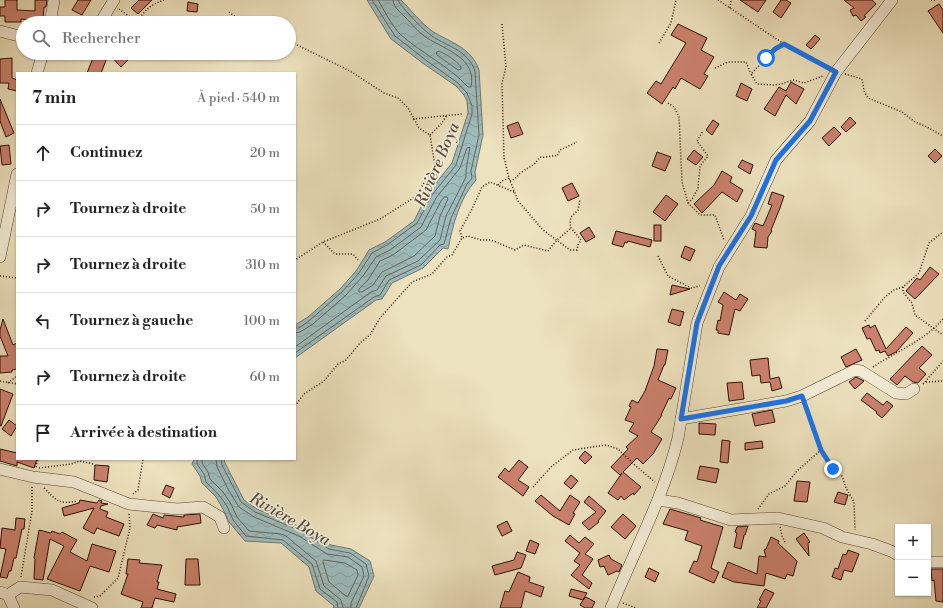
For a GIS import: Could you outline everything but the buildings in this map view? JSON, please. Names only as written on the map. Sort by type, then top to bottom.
[{"type":"street","points":[[51,16],[54,0]]},
{"type":"street","points":[[613,604],[658,500],[674,456],[697,323],[719,266],[751,216],[776,160],[810,121],[832,76],[892,0]]},
{"type":"street","points":[[104,16],[113,2]]},
{"type":"street","points":[[0,31],[16,35]]},
{"type":"street","points":[[37,72],[41,60]]},
{"type":"street","points":[[0,257],[16,179]]},
{"type":"street","points":[[681,419],[786,401],[802,396],[855,370],[861,371],[870,376],[896,393],[906,394],[914,389]]},
{"type":"street","points":[[0,469],[32,477],[74,482],[129,504],[177,509],[203,506],[220,518],[224,528]]},
{"type":"street","points":[[658,500],[678,503],[731,520],[778,518],[823,528],[842,537],[872,544],[891,550],[895,553]]},
{"type":"street","points":[[931,562],[943,562]]},
{"type":"street","points":[[14,608],[4,593],[20,587],[52,590],[92,608]]},
{"type":"path","points":[[141,16],[146,9],[164,0]]},
{"type":"path","points":[[659,43],[671,23],[676,0]]},
{"type":"path","points":[[718,0],[832,76]]},
{"type":"path","points":[[730,8],[731,0]]},
{"type":"path","points":[[931,0],[936,0]]},
{"type":"path","points":[[113,2],[130,16]]},
{"type":"path","points":[[229,12],[234,16]]},
{"type":"path","points":[[502,24],[506,67],[502,83],[504,158],[509,180],[514,192],[518,201],[543,230],[570,250],[577,250],[581,240],[571,228],[570,223],[571,217],[578,210],[580,200]]},
{"type":"path","points":[[751,74],[775,49],[784,44]]},
{"type":"path","points":[[296,45],[350,72],[384,93],[398,98],[408,108],[419,128],[430,135],[435,166],[415,197],[380,219],[323,242],[296,259]]},
{"type":"path","points":[[715,68],[728,62],[746,62],[757,84],[781,84],[793,80],[804,83],[832,76],[862,79],[864,91],[868,98],[902,112],[915,122],[943,136]]},
{"type":"path","points":[[668,103],[674,107],[680,117],[682,182],[688,203],[700,215],[715,215],[729,251]]},
{"type":"path","points":[[413,119],[462,114]]},
{"type":"path","points":[[430,135],[441,124],[447,115]]},
{"type":"path","points":[[688,203],[694,198],[698,188],[700,166],[708,156],[697,141],[703,132]]},
{"type":"path","points":[[498,185],[502,181],[517,178],[521,172],[534,166],[540,157],[545,158],[551,155],[557,156],[560,150],[577,142]]},
{"type":"path","points":[[462,238],[460,231],[482,187],[490,182],[514,192]]},
{"type":"path","points":[[296,405],[304,394],[324,381],[338,364],[346,360],[360,343],[370,335],[380,318],[412,282],[432,274],[447,257],[452,255],[462,238],[468,236],[481,240],[491,240],[514,250],[524,245],[548,251],[557,240],[571,228]]},
{"type":"path","points":[[865,321],[885,297],[894,290],[902,287],[919,273],[929,243],[943,232]]},
{"type":"path","points":[[323,242],[335,254],[353,254],[358,260]]},
{"type":"path","points":[[658,256],[668,276],[691,288],[712,284]]},
{"type":"path","points":[[0,276],[16,278]]},
{"type":"path","points":[[902,287],[903,292],[912,303],[915,315],[943,335]]},
{"type":"path","points":[[870,376],[874,367],[911,345],[934,329],[943,319]]},
{"type":"path","points":[[914,389],[926,382],[943,361]]},
{"type":"path","points":[[8,383],[16,377]]},
{"type":"path","points":[[0,381],[16,384]]},
{"type":"path","points":[[926,382],[943,381]]},
{"type":"path","points":[[802,396],[821,450],[833,469],[842,476],[846,488],[854,502],[854,540]]},
{"type":"path","points":[[533,487],[552,467],[573,450],[606,445],[618,449],[659,486],[658,500]]},
{"type":"path","points":[[751,518],[769,494],[785,486],[797,471],[821,450]]},
{"type":"path","points":[[38,460],[35,468],[71,464],[80,461],[92,464]]},
{"type":"path","points":[[79,601],[100,596],[118,578],[130,528],[129,504],[132,495],[138,490],[143,460]]},
{"type":"path","points":[[20,587],[32,511],[32,477]]},
{"type":"path","points":[[43,487],[57,500],[66,504],[77,501]]},
{"type":"path","points":[[778,518],[782,536],[786,544]]},
{"type":"path","points":[[613,604],[636,608]]},
{"type":"water","points":[[367,0],[401,0],[428,28],[460,46],[475,62],[479,70],[483,135],[475,172],[476,180],[465,195],[461,204],[448,249],[443,248],[423,268],[392,283],[382,299],[376,300],[296,357],[296,324],[308,317],[340,289],[356,271],[369,250],[385,242],[414,221],[428,193],[452,163],[468,113],[467,101],[456,86],[391,39]]},
{"type":"water","points":[[194,460],[224,460],[244,500],[257,509],[303,528],[331,545],[351,549],[370,561],[374,576],[359,608],[333,608],[334,606],[316,591],[309,567],[281,543],[245,541],[229,522],[216,497],[202,483],[200,476],[192,464]]},
{"type":"route","points":[[766,58],[775,49],[784,44],[836,72],[810,121],[776,160],[751,216],[719,266],[697,323],[681,419],[732,409],[786,401],[802,396],[821,450],[833,469]]},
{"type":"water label","name":"Rivière Boya","points":[[437,165]]},
{"type":"water label","name":"Rivière Boya","points":[[290,519]]}]
